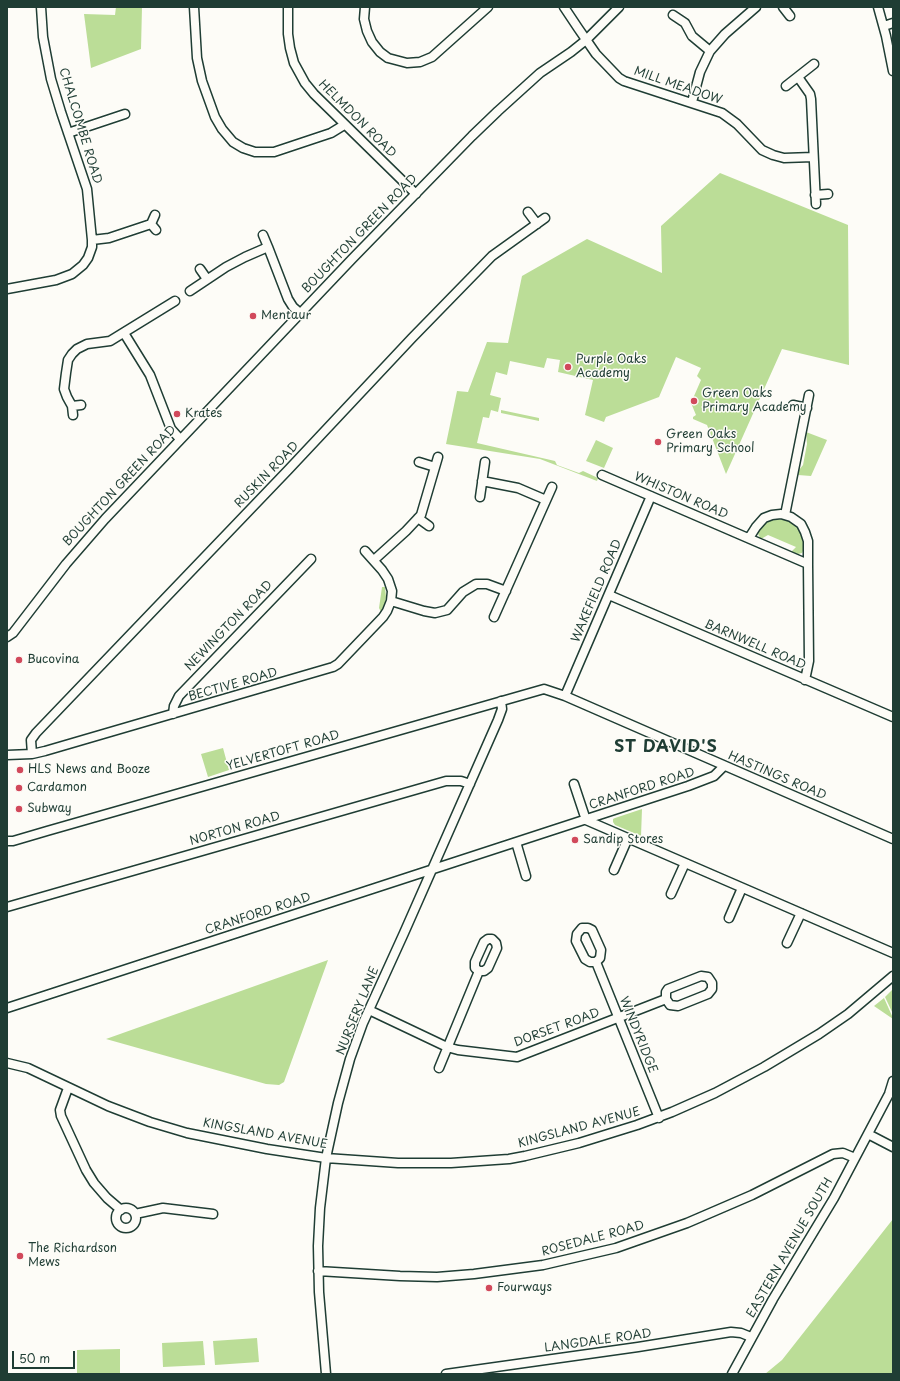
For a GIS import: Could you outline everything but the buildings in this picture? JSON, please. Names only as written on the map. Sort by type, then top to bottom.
[{"type":"street","name":"CHALCOMBE ROAD","points":[[7,289],[56,280],[72,274],[83,265],[88,258],[92,247],[87,189],[53,86],[45,52],[41,7]]},
{"type":"street","points":[[194,7],[197,53],[202,82],[215,117],[222,129],[233,142],[243,148],[255,152],[274,152],[331,133],[344,125]]},
{"type":"street","name":"HELMDON ROAD","points":[[288,7],[288,40],[292,55],[305,83],[344,125],[416,194]]},
{"type":"street","points":[[365,7],[364,19],[372,42],[380,52],[388,58],[407,63],[420,62],[432,57],[488,7]]},
{"type":"street","name":"MILL MEADOW","points":[[564,7],[596,54],[619,78],[624,81],[713,109],[728,117],[762,150],[773,155],[784,158],[813,157]]},
{"type":"street","name":"BOUGHTON GREEN ROAD","points":[[7,637],[13,633],[66,564],[94,531],[300,313],[472,136],[508,102],[550,66],[586,40],[619,7]]},
{"type":"street","points":[[692,102],[700,72],[710,51],[725,34],[756,7]]},
{"type":"street","points":[[783,7],[790,16]]},
{"type":"street","points":[[878,7],[884,26],[893,71]]},
{"type":"street","points":[[673,16],[685,23],[692,36],[710,51]]},
{"type":"street","points":[[884,26],[893,23]]},
{"type":"street","points":[[786,86],[814,64]]},
{"type":"street","points":[[798,76],[805,84],[811,99],[816,204]]},
{"type":"street","points":[[68,133],[125,115]]},
{"type":"street","points":[[815,195],[828,194]]},
{"type":"street","points":[[528,212],[537,224]]},
{"type":"street","points":[[92,240],[109,238],[154,227],[155,215]]},
{"type":"street","name":"RUSKIN ROAD","points":[[32,754],[31,740],[36,733],[484,264],[497,252],[545,218]]},
{"type":"street","points":[[263,235],[288,299],[293,307],[300,313]]},
{"type":"street","points":[[190,291],[207,279],[246,257],[268,247]]},
{"type":"street","points":[[200,268],[207,279]]},
{"type":"street","points":[[73,415],[72,406],[64,389],[68,360],[72,354],[82,347],[92,344],[106,343],[175,301]]},
{"type":"street","points":[[124,332],[150,375],[171,429],[180,439]]},
{"type":"street","points":[[785,515],[809,395]]},
{"type":"street","points":[[72,406],[81,405]]},
{"type":"street","points":[[793,405],[806,408]]},
{"type":"street","points":[[374,560],[406,531],[420,515],[438,456]]},
{"type":"street","points":[[419,462],[435,467]]},
{"type":"street","points":[[480,497],[485,462]]},
{"type":"street","name":"WHISTON ROAD","points":[[602,475],[808,564]]},
{"type":"street","points":[[482,481],[518,488],[546,500]]},
{"type":"street","points":[[494,617],[552,487]]},
{"type":"street","name":"WAKEFIELD ROAD","points":[[565,696],[651,496]]},
{"type":"street","points":[[420,515],[428,526]]},
{"type":"street","points":[[749,538],[764,518],[772,515],[785,515],[797,521],[806,532],[808,541],[809,661],[805,680]]},
{"type":"street","points":[[365,552],[374,560],[388,579],[392,592],[392,601],[424,611],[435,613],[447,610],[468,588],[476,584],[487,584],[506,591]]},
{"type":"street","name":"NEWINGTON ROAD","points":[[173,714],[175,702],[179,696],[311,559]]},
{"type":"street","name":"BARNWELL ROAD","points":[[609,595],[893,717]]},
{"type":"street","name":"BECTIVE ROAD","points":[[7,756],[32,754],[333,668],[384,617],[392,601]]},
{"type":"street","name":"YELVERTOFT ROAD","points":[[7,842],[544,689],[565,696]]},
{"type":"street","name":"HASTINGS ROAD","points":[[565,696],[893,839]]},
{"type":"street","name":"NURSERY LANE","points":[[326,1374],[318,1271],[320,1208],[326,1158],[345,1079],[354,1048],[369,1010],[502,712],[501,701]]},
{"type":"street","name":"CRANFORD ROAD","points":[[7,1008],[708,779],[714,776],[724,766]]},
{"type":"street","name":"NORTON ROAD","points":[[7,907],[446,782],[461,781],[470,784]]},
{"type":"street","name":"CRANFORD ROAD","points":[[574,784],[586,820]]},
{"type":"street","points":[[586,820],[893,953]]},
{"type":"street","points":[[614,870],[628,838]]},
{"type":"street","points":[[516,842],[526,876]]},
{"type":"street","points":[[671,894],[685,863]]},
{"type":"street","points":[[729,918],[742,888]]},
{"type":"street","points":[[787,943],[801,913]]},
{"type":"street","name":"WINDYRIDGE","points":[[596,962],[658,1118]]},
{"type":"street","points":[[440,1068],[479,971]]},
{"type":"street","points":[[701,976],[708,977],[712,983],[712,989],[708,994],[678,1006],[670,1005],[666,999],[665,996],[668,990],[701,976]]},
{"type":"street","name":"KINGSLAND AVENUE","points":[[7,1063],[28,1068],[108,1106],[150,1122],[187,1133],[267,1149],[364,1162],[431,1164],[509,1158],[525,1156],[579,1142],[658,1118],[715,1093],[790,1052],[848,1014],[892,979]]},
{"type":"street","name":"DORSET ROAD","points":[[369,1010],[447,1048],[516,1057],[666,999]]},
{"type":"street","name":"EASTERN AVENUE SOUTH","points":[[732,1374],[751,1337],[834,1198],[889,1094],[893,1081]]},
{"type":"street","points":[[68,1088],[60,1110],[61,1116],[86,1170],[94,1183],[107,1198],[121,1210]]},
{"type":"street","points":[[868,1134],[893,1146]]},
{"type":"street","name":"ROSEDALE ROAD","points":[[318,1271],[400,1276],[437,1276],[474,1274],[543,1265],[616,1248],[687,1223],[752,1195],[833,1154],[843,1153],[855,1158]]},
{"type":"street","points":[[128,1208],[135,1214],[136,1220],[133,1226],[124,1228],[118,1224],[116,1218],[121,1210],[128,1208]]},
{"type":"street","points":[[135,1214],[163,1208],[213,1214]]},
{"type":"street","name":"LANGDALE ROAD","points":[[446,1374],[732,1332],[741,1333],[751,1337]]},
{"type":"green space","points":[[116,7],[142,7],[141,49],[91,68],[84,14],[115,15]]},
{"type":"green space","points":[[720,173],[848,225],[849,365],[782,349],[726,474],[707,425],[693,419],[696,415],[691,403],[701,380],[697,376],[701,368],[676,357],[659,397],[606,417],[604,422],[585,415],[593,380],[558,372],[560,360],[547,358],[544,368],[510,361],[507,375],[496,372],[490,395],[501,398],[498,412],[491,410],[489,418],[483,417],[477,443],[555,461],[557,465],[579,473],[583,471],[598,478],[597,481],[540,459],[446,444],[457,391],[468,392],[487,342],[508,343],[522,276],[587,239],[662,273],[661,226]]},
{"type":"green space","points":[[501,410],[539,418],[539,421],[501,413]]},
{"type":"green space","points":[[806,432],[827,440],[811,476],[798,475],[799,470],[803,465],[807,444]]},
{"type":"green space","points":[[596,440],[613,448],[604,468],[586,461]]},
{"type":"green space","points":[[774,519],[786,520],[799,529],[804,543],[802,553],[798,554],[791,552],[796,547],[768,535],[761,539],[760,538],[758,534],[760,529],[766,523]]},
{"type":"green space","points":[[382,587],[385,587],[386,597],[381,612],[379,608]]},
{"type":"green space","points":[[223,748],[229,770],[208,777],[201,754]]},
{"type":"green space","points":[[642,809],[641,836],[615,825],[613,822],[613,819],[615,818]]},
{"type":"green space","points":[[328,960],[284,1082],[279,1085],[266,1084],[106,1039]]},
{"type":"green space","points":[[893,989],[893,1014],[885,997]]},
{"type":"green space","points":[[884,998],[893,1018],[893,1019],[874,1006]]},
{"type":"green space","points":[[893,1219],[893,1374],[765,1374],[782,1360]]},
{"type":"green space","points":[[257,1338],[259,1362],[215,1365],[213,1341]]},
{"type":"green space","points":[[203,1341],[205,1365],[163,1367],[162,1343]]},
{"type":"green space","points":[[120,1349],[120,1374],[77,1374],[77,1350]]},
{"type":"place","name":"Mentaur","points":[[253,316]]},
{"type":"place","name":"Purple Oaks Academy","points":[[568,367]]},
{"type":"place","name":"Green Oaks Primary Academy","points":[[694,401]]},
{"type":"place","name":"Krates","points":[[177,414]]},
{"type":"place","name":"Green Oaks Primary School","points":[[658,442]]},
{"type":"place","name":"Bucovina","points":[[19,660]]},
{"type":"place","name":"HLS News and Booze","points":[[20,770]]},
{"type":"place","name":"Cardamon","points":[[19,788]]},
{"type":"place","name":"Subway","points":[[19,809]]},
{"type":"place","name":"Sandip Stores","points":[[575,840]]},
{"type":"place","name":"The Richardson Mews","points":[[20,1256]]},
{"type":"place","name":"Fourways","points":[[489,1288]]},
{"type":"district","name":"ST DAVID'S","points":[[666,748]]}]
